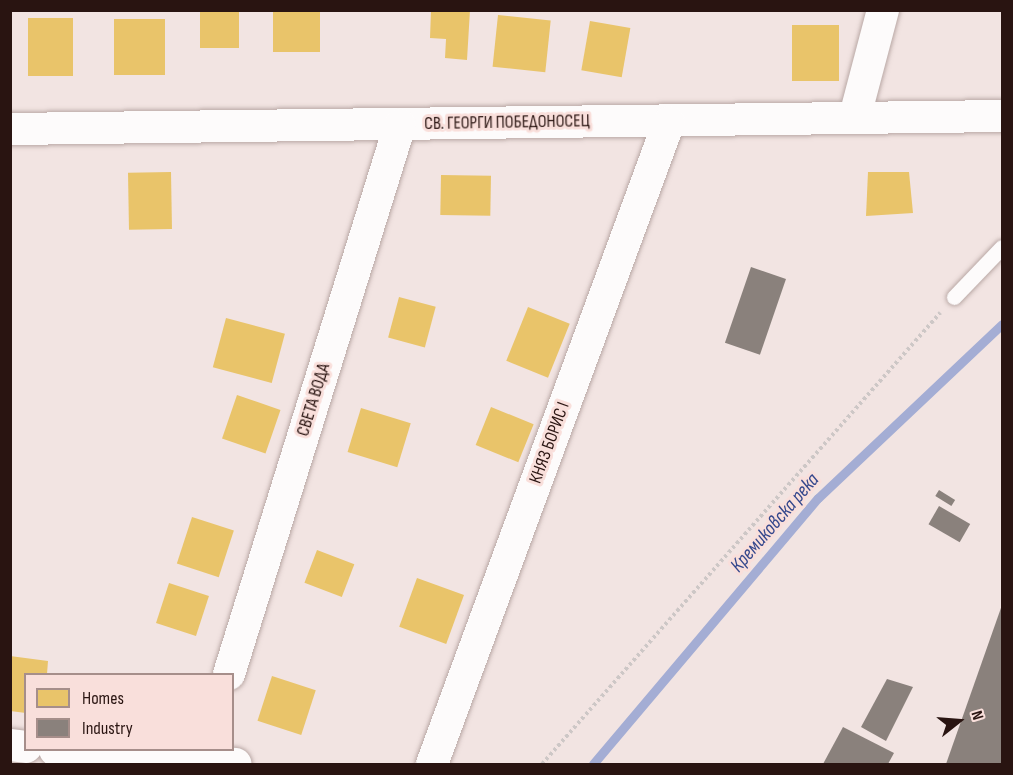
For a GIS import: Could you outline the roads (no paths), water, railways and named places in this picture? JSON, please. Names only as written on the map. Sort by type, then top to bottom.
[{"type":"street","points":[[855,117],[883,10]]},
{"type":"street","name":"СВ. ГЕОРГИ ПОБЕДОНОСЕЦ","points":[[10,129],[1002,116]]},
{"type":"street","name":"КНЯЗ БОРИС I","points":[[432,765],[669,122]]},
{"type":"street","name":"СВЕТА ВОДА","points":[[230,673],[400,125]]},
{"type":"street","points":[[65,755],[203,755],[235,765]]},
{"type":"lane","points":[[954,297],[1002,247]]},
{"type":"waterway","name":"Кремиковска река","points":[[593,764],[818,498],[1002,324]]}]
